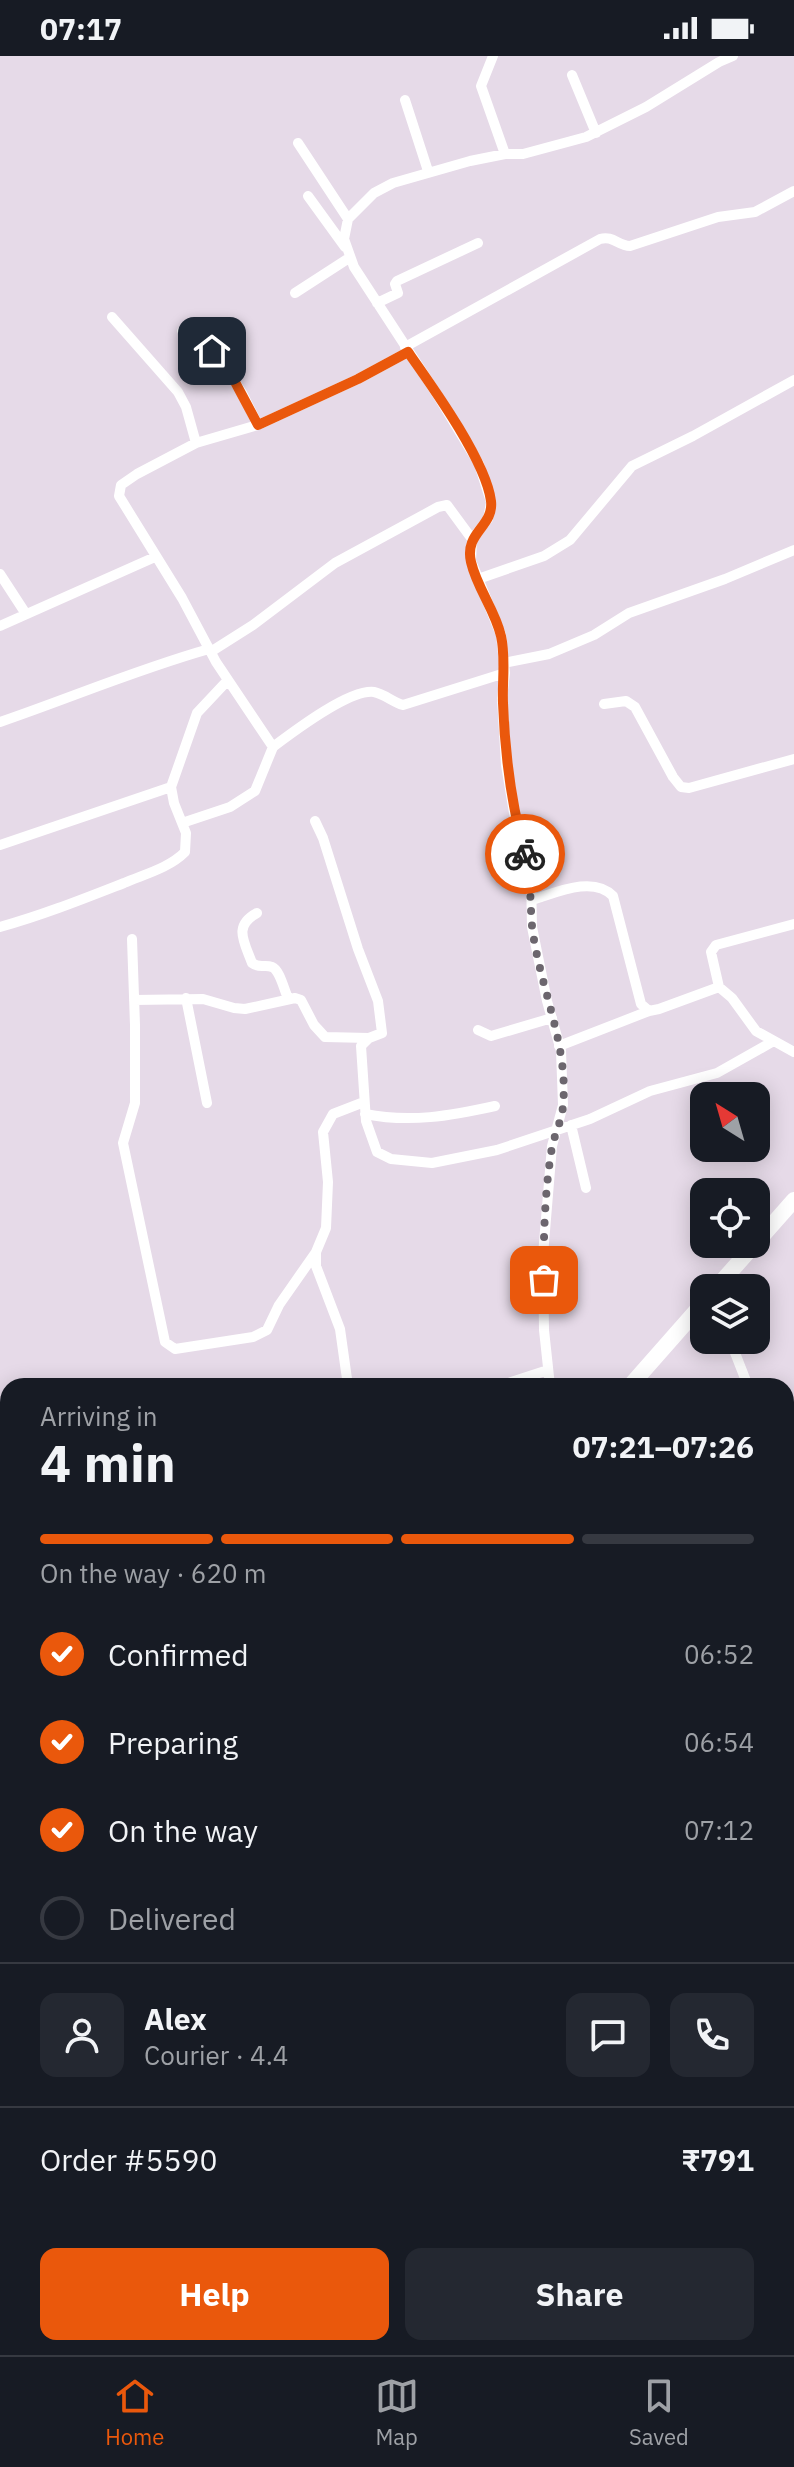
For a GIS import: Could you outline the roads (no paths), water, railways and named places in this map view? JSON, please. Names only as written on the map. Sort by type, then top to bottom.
[{"type":"main road","points":[[770,1228],[794,1200]]},
{"type":"main road","points":[[729,1274],[743,1258]]},
{"type":"main road","points":[[639,1378],[690,1320]]},
{"type":"street","points":[[493,56],[481,86],[505,154]]},
{"type":"street","points":[[347,253],[344,239],[348,219],[364,201],[384,187],[428,171],[505,154],[523,154],[596,133],[646,107],[720,58],[733,56]]},
{"type":"street","points":[[572,75],[596,133]]},
{"type":"street","points":[[405,100],[428,171]]},
{"type":"street","points":[[298,143],[348,219]]},
{"type":"street","points":[[273,747],[228,680],[119,496],[121,485],[196,443],[258,425],[358,379],[600,239],[611,238],[630,246],[718,217],[755,212],[794,191]]},
{"type":"street","points":[[308,196],[479,464],[491,502],[488,519],[472,539],[471,561],[501,635],[506,765],[514,813],[531,877],[532,927],[559,1046],[563,1105],[552,1146],[543,1255],[544,1330],[549,1378]]},
{"type":"street","points":[[377,303],[398,293],[397,281],[478,243]]},
{"type":"street","points":[[295,293],[347,253]]},
{"type":"street","points":[[112,317],[178,392],[186,407],[196,443]]},
{"type":"street","points":[[182,331],[219,357],[258,425]]},
{"type":"street","points":[[478,579],[544,556],[570,540],[632,466],[794,380]]},
{"type":"street","points":[[0,722],[152,665],[211,650],[253,625],[335,563],[438,507],[447,505],[472,539]]},
{"type":"street","points":[[182,823],[230,807],[255,791],[273,747],[319,714],[365,693],[378,693],[403,705],[549,654],[594,635],[629,613],[725,579],[794,550]]},
{"type":"street","points":[[0,626],[155,557]]},
{"type":"street","points":[[0,574],[26,614]]},
{"type":"street","points":[[0,927],[47,914],[177,860],[185,852],[186,833],[171,787],[197,713],[228,680]]},
{"type":"street","points":[[604,704],[626,701],[635,707],[681,787],[689,788],[794,759]]},
{"type":"street","points":[[0,845],[171,787]]},
{"type":"street","points":[[134,1000],[203,999],[245,1009],[288,998],[301,1000],[314,1025],[325,1037],[369,1038],[382,1033],[378,1001],[315,821]]},
{"type":"street","points":[[532,900],[569,889],[594,886],[608,891],[617,909],[636,992],[641,1004],[649,1011]]},
{"type":"street","points":[[257,913],[246,919],[242,928],[252,963],[261,968],[270,966],[275,969],[288,998]]},
{"type":"street","points":[[794,924],[724,940],[711,952],[719,987],[732,998],[756,1031],[794,1052]]},
{"type":"street","points":[[132,939],[135,1103],[123,1143],[165,1343],[175,1349],[253,1337],[267,1330],[279,1305],[316,1252],[326,1228],[328,1182],[323,1132],[333,1114],[365,1108],[393,1120],[420,1119],[495,1106]]},
{"type":"street","points":[[559,1046],[719,987]]},
{"type":"street","points":[[186,998],[207,1103]]},
{"type":"street","points":[[478,1030],[491,1036],[552,1018]]},
{"type":"street","points":[[369,1038],[361,1046],[370,1139],[377,1152],[391,1159],[432,1163],[497,1150],[571,1125],[612,1110],[650,1091],[717,1073],[772,1042]]},
{"type":"street","points":[[571,1125],[586,1188]]},
{"type":"street","points":[[316,1252],[316,1266],[340,1329],[347,1378]]},
{"type":"street","points":[[735,1354],[745,1378]]},
{"type":"street","points":[[524,1378],[548,1370]]}]
